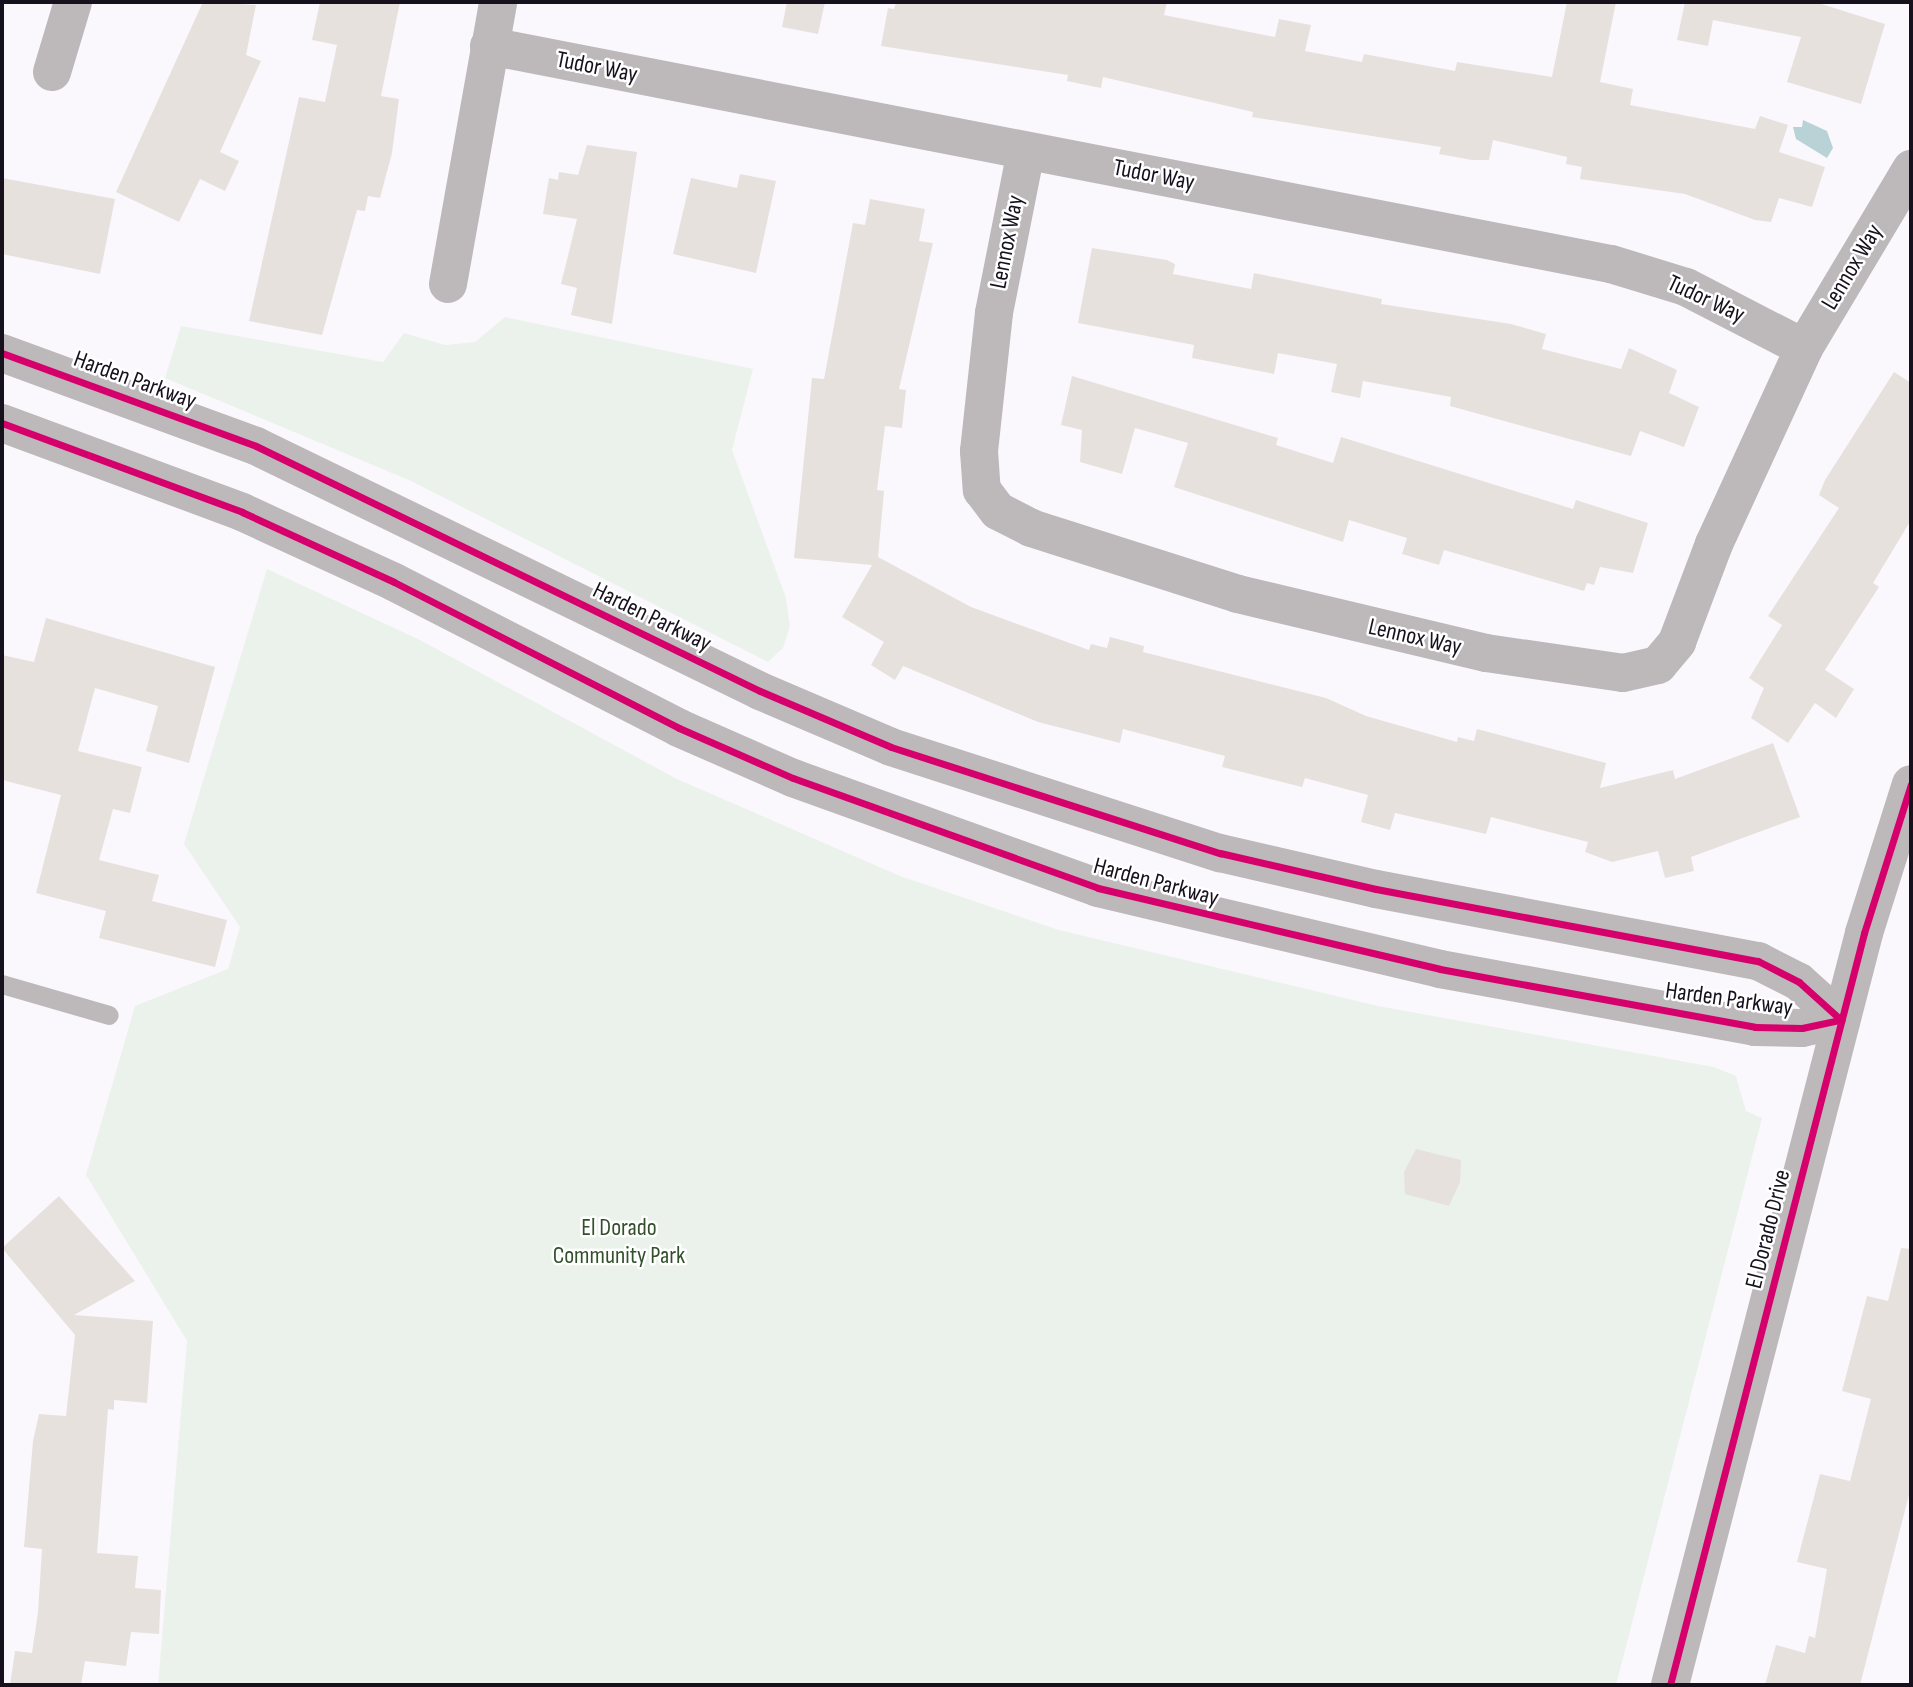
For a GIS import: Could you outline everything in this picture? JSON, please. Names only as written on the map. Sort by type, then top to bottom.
[{"type":"street","points":[[52,72],[73,2]]},
{"type":"street","points":[[448,284],[498,2]]},
{"type":"street","name":"Tudor Way","points":[[489,46],[1650,274],[1727,307],[1804,348]]},
{"type":"street","name":"Lennox Way","points":[[1026,151],[989,347],[978,459],[982,490],[998,511],[1031,528],[1297,610],[1486,653],[1602,672],[1636,673],[1658,665],[1676,642],[1714,544],[1804,348],[1911,169]]},
{"type":"street","name":"Harden Parkway","points":[[2,353],[256,446],[760,691],[891,747],[1220,853],[1376,889],[1758,961],[1799,982],[1841,1020]]},
{"type":"street","name":"Harden Parkway","points":[[2,423],[242,512],[394,582],[679,728],[793,778],[1097,888],[1440,969],[1755,1027],[1802,1028],[1841,1020]]},
{"type":"street","name":"El Dorado Drive","points":[[1670,1685],[1841,1020],[1911,784]]},
{"type":"lane","points":[[2,984],[109,1015]]},
{"type":"green space","points":[[505,317],[753,369],[732,450],[786,598],[790,626],[783,648],[768,662],[411,481],[165,378],[181,326],[383,362],[404,333],[445,345],[475,342]]},
{"type":"green space","name":"El Dorado Community Park","points":[[267,569],[420,640],[677,779],[900,876],[1059,930],[1378,1006],[1714,1067],[1736,1076],[1746,1111],[1762,1118],[1616,1685],[158,1685],[187,1341],[86,1175],[135,1006],[228,969],[240,927],[184,844]]},
{"type":"water","points":[[1803,120],[1827,131],[1833,148],[1827,158],[1796,139],[1793,127],[1802,127]]},
{"type":"building","points":[[203,2],[256,5],[246,55],[261,61],[220,152],[239,161],[225,191],[200,179],[179,222],[116,192]]},
{"type":"building","points":[[320,2],[400,2],[381,96],[399,99],[392,153],[380,198],[368,196],[365,211],[357,210],[322,335],[249,321],[299,97],[325,102],[337,45],[312,40]]},
{"type":"building","points":[[787,2],[825,2],[818,34],[782,27]]},
{"type":"building","points":[[896,2],[1167,2],[1164,15],[1275,37],[1279,19],[1311,25],[1305,51],[1362,62],[1364,54],[1455,71],[1457,62],[1552,77],[1567,2],[1616,2],[1600,82],[1633,89],[1630,105],[1755,129],[1760,116],[1788,125],[1779,152],[1825,167],[1812,207],[1779,198],[1771,222],[1755,220],[1685,194],[1580,179],[1582,167],[1566,164],[1567,157],[1493,140],[1489,160],[1472,160],[1439,154],[1441,147],[1252,117],[1253,112],[1103,77],[1101,88],[1067,81],[1068,75],[881,46],[888,8],[894,9]]},
{"type":"building","points":[[1685,2],[1815,2],[1885,24],[1861,104],[1787,82],[1801,37],[1713,20],[1708,46],[1677,40]]},
{"type":"building","points":[[587,145],[637,152],[612,324],[571,315],[577,288],[561,284],[577,219],[543,214],[549,178],[558,180],[559,172],[578,175]]},
{"type":"building","points":[[740,174],[776,181],[756,273],[673,254],[691,178],[737,188]]},
{"type":"building","points":[[2,178],[115,199],[100,274],[2,254]]},
{"type":"building","points":[[870,199],[925,209],[919,241],[933,243],[899,389],[906,390],[902,428],[885,426],[877,490],[884,491],[878,557],[971,607],[1089,650],[1091,644],[1107,648],[1110,637],[1144,646],[1143,652],[1326,698],[1366,716],[1457,742],[1458,737],[1474,741],[1477,729],[1606,763],[1600,788],[1673,770],[1675,779],[1773,743],[1800,817],[1691,857],[1694,871],[1665,878],[1658,851],[1612,862],[1585,852],[1588,842],[1491,817],[1486,834],[1395,813],[1390,830],[1361,822],[1368,795],[1305,778],[1302,787],[1222,767],[1225,756],[1123,729],[1120,743],[1038,722],[903,666],[895,680],[871,665],[884,642],[842,617],[872,565],[794,558],[812,378],[824,379],[853,223],[865,225]]},
{"type":"building","points":[[1092,248],[1167,260],[1175,264],[1173,274],[1251,289],[1254,273],[1382,299],[1381,304],[1511,324],[1546,334],[1542,349],[1621,369],[1629,348],[1677,370],[1669,393],[1699,407],[1684,447],[1640,431],[1631,456],[1450,406],[1451,397],[1363,381],[1360,398],[1331,392],[1337,364],[1278,353],[1274,374],[1192,358],[1194,345],[1078,323]]},
{"type":"building","points":[[1894,372],[1911,383],[1911,520],[1873,583],[1879,587],[1825,670],[1854,689],[1836,718],[1815,703],[1788,743],[1751,718],[1764,688],[1749,678],[1782,625],[1768,616],[1839,508],[1819,495],[1825,480]]},
{"type":"building","points":[[1072,376],[1278,438],[1276,445],[1333,463],[1341,437],[1573,509],[1576,500],[1648,523],[1633,573],[1600,567],[1594,585],[1587,583],[1584,591],[1444,550],[1439,565],[1402,554],[1407,538],[1349,520],[1343,542],[1174,487],[1188,443],[1135,428],[1122,474],[1080,462],[1082,430],[1061,425]]},
{"type":"building","points":[[46,618],[215,667],[189,763],[146,751],[158,706],[95,688],[78,751],[142,767],[130,813],[113,809],[99,860],[159,875],[152,901],[227,920],[215,967],[99,938],[106,911],[36,893],[61,795],[2,780],[2,655],[34,662]]},
{"type":"building","points":[[1416,1149],[1461,1160],[1460,1182],[1449,1206],[1405,1194],[1404,1172]]},
{"type":"building","points":[[59,1196],[135,1281],[74,1315],[153,1321],[147,1403],[114,1400],[114,1410],[108,1409],[97,1553],[138,1556],[135,1588],[161,1590],[159,1634],[131,1632],[126,1666],[85,1661],[81,1685],[10,1685],[15,1651],[32,1653],[38,1612],[42,1549],[24,1547],[33,1441],[39,1414],[66,1416],[75,1335],[2,1248]]},
{"type":"building","points":[[1901,1248],[1911,1249],[1911,1487],[1860,1685],[1765,1685],[1776,1645],[1805,1653],[1809,1636],[1815,1638],[1827,1569],[1797,1562],[1820,1474],[1850,1481],[1871,1399],[1842,1391],[1867,1296],[1888,1301]]},
{"type":"cycle path","points":[[2,353],[256,446],[760,691],[891,747],[1220,853],[1376,889],[1758,961],[1799,982],[1841,1020]]},
{"type":"cycle path","points":[[2,423],[242,512],[394,582],[679,728],[793,778],[1098,888],[1440,969],[1755,1027],[1802,1028],[1841,1020]]},
{"type":"cycle path","points":[[1670,1685],[1864,933],[1911,784]]}]
